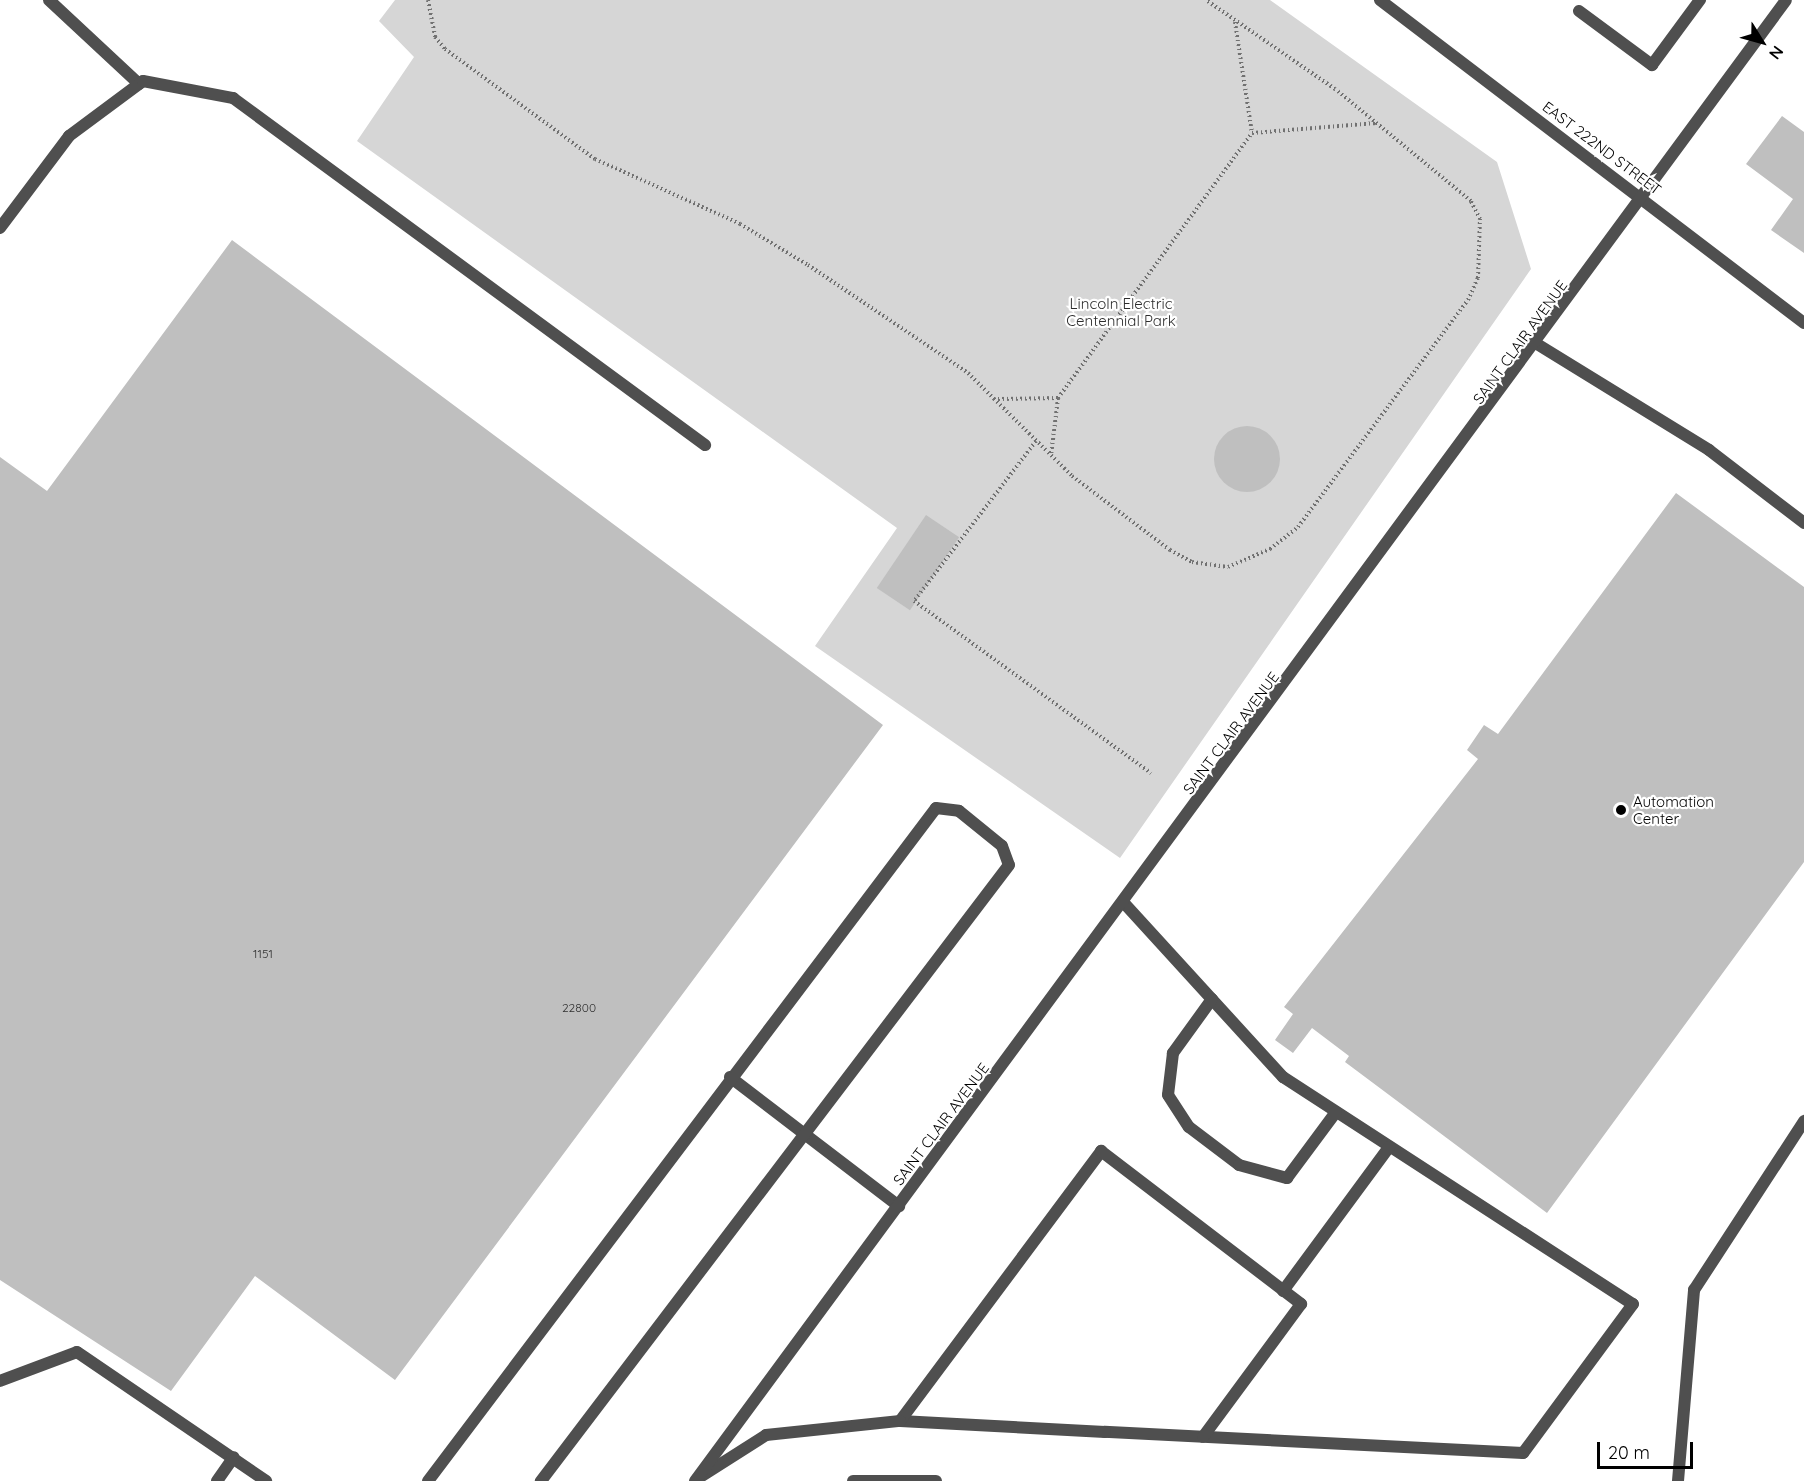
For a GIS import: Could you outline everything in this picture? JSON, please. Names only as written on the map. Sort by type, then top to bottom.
[{"type":"street","points":[[49,0],[139,84],[233,98],[705,445]]},
{"type":"street","name":"EAST 222ND STREET","points":[[1380,0],[1645,199],[1804,323]]},
{"type":"street","points":[[1579,11],[1652,65],[1700,0]]},
{"type":"street","name":"SAINT CLAIR AVENUE","points":[[697,1480],[1645,199],[1786,0]]},
{"type":"street","points":[[0,228],[69,136],[139,84]]},
{"type":"street","points":[[1537,344],[1709,450],[1804,523]]},
{"type":"street","points":[[428,1481],[730,1077],[936,808],[959,811],[1002,846],[1010,865],[541,1481]]},
{"type":"street","points":[[697,1480],[766,1435],[900,1421],[1523,1453],[1633,1304],[1282,1077],[1124,903]]},
{"type":"street","points":[[1212,999],[1173,1053],[1168,1095],[1189,1127],[1239,1165],[1287,1178],[1336,1112]]},
{"type":"street","points":[[730,1077],[899,1206]]},
{"type":"street","points":[[1678,1481],[1694,1290],[1804,1121]]},
{"type":"street","points":[[1284,1291],[1389,1146]]},
{"type":"street","points":[[900,1421],[1101,1151],[1300,1304],[1203,1437]]},
{"type":"street","points":[[0,1381],[77,1352],[266,1481]]},
{"type":"street","points":[[217,1481],[234,1457]]},
{"type":"street","points":[[853,1481],[936,1481]]},
{"type":"path","points":[[428,0],[435,37],[445,49],[595,159],[740,224],[968,373],[998,399],[1051,456],[1192,562],[1240,564],[1298,527],[1468,300],[1478,278],[1480,219],[1472,201],[1377,123],[1206,0]]},
{"type":"path","points":[[1051,456],[1058,398],[1252,133],[1235,21]]},
{"type":"path","points":[[1252,133],[1377,123]]},
{"type":"path","points":[[998,399],[1058,398]]},
{"type":"path","points":[[1036,441],[914,601],[1151,772]]},
{"type":"green space","name":"Lincoln Electric Centennial Park","points":[[395,0],[1270,0],[1497,162],[1531,269],[1120,858],[815,646],[897,528],[357,141],[414,57],[379,21]]},
{"type":"building","points":[[1782,116],[1804,132],[1804,253],[1771,230],[1793,199],[1746,164]]},
{"type":"building","points":[[232,240],[883,725],[395,1380],[255,1276],[171,1391],[0,1280],[0,457],[47,491]]},
{"type":"building","points":[[1241,426],[1253,426],[1265,431],[1275,441],[1280,459],[1278,472],[1265,487],[1253,492],[1241,492],[1229,487],[1219,477],[1214,465],[1214,453],[1219,441],[1229,431]]},
{"type":"building","name":"Automation Center","points":[[1676,493],[1804,587],[1804,862],[1547,1213],[1345,1062],[1349,1056],[1312,1028],[1293,1053],[1275,1040],[1293,1014],[1284,1007],[1478,759],[1467,750],[1484,725],[1498,734]]},
{"type":"building","points":[[926,515],[959,537],[910,610],[877,588]]},
{"type":"place","name":"Automation Center","points":[[1621,810]]}]
